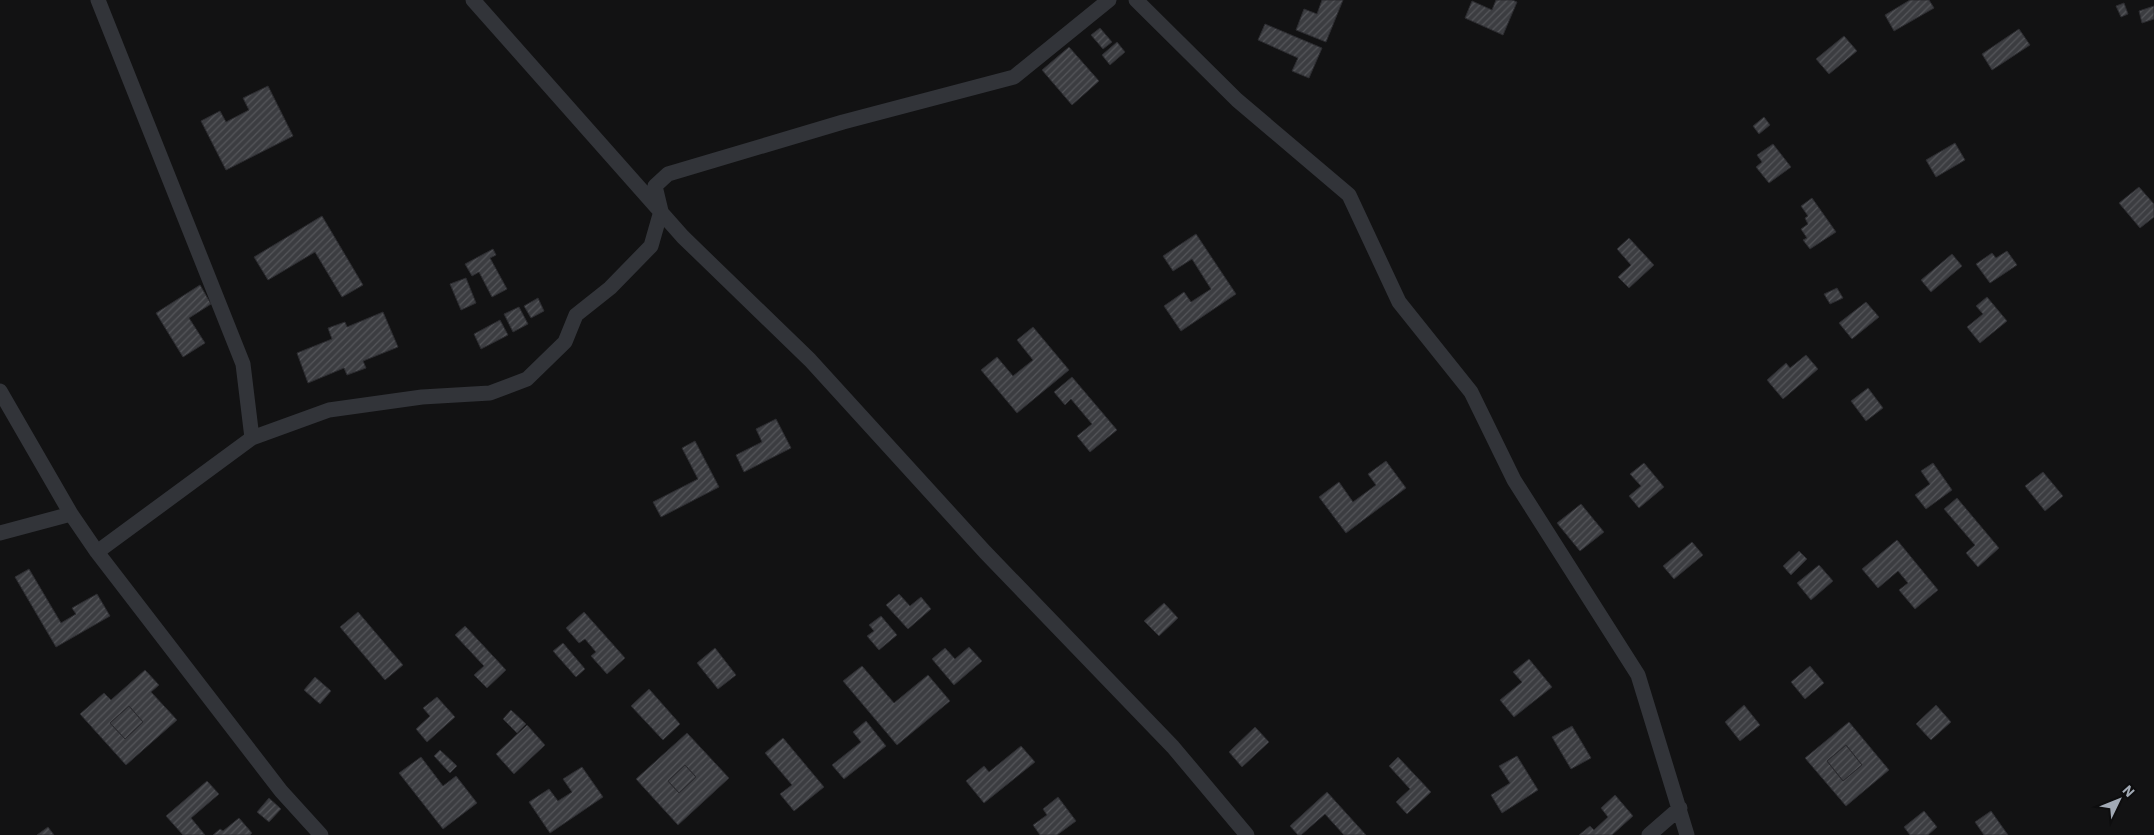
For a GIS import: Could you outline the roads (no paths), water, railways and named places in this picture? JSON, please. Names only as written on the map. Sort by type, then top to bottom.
[{"type":"street","points":[[98,0],[243,364],[252,438]]},
{"type":"street","points":[[473,0],[683,237],[810,360],[985,552],[1173,747],[1247,835]]},
{"type":"street","points":[[97,552],[252,438],[329,410],[422,397],[490,393],[527,379],[566,342],[576,315],[610,288],[652,246],[661,211],[655,186],[668,174],[843,122],[1014,78],[1108,0]]},
{"type":"street","points":[[1136,0],[1237,100],[1349,195],[1399,302],[1471,392],[1514,480],[1638,675],[1687,835]]},
{"type":"street","points":[[0,391],[71,514],[97,552],[281,792],[321,835]]},
{"type":"street","points":[[0,533],[71,514]]},
{"type":"street","points":[[1648,835],[1680,808]]}]
